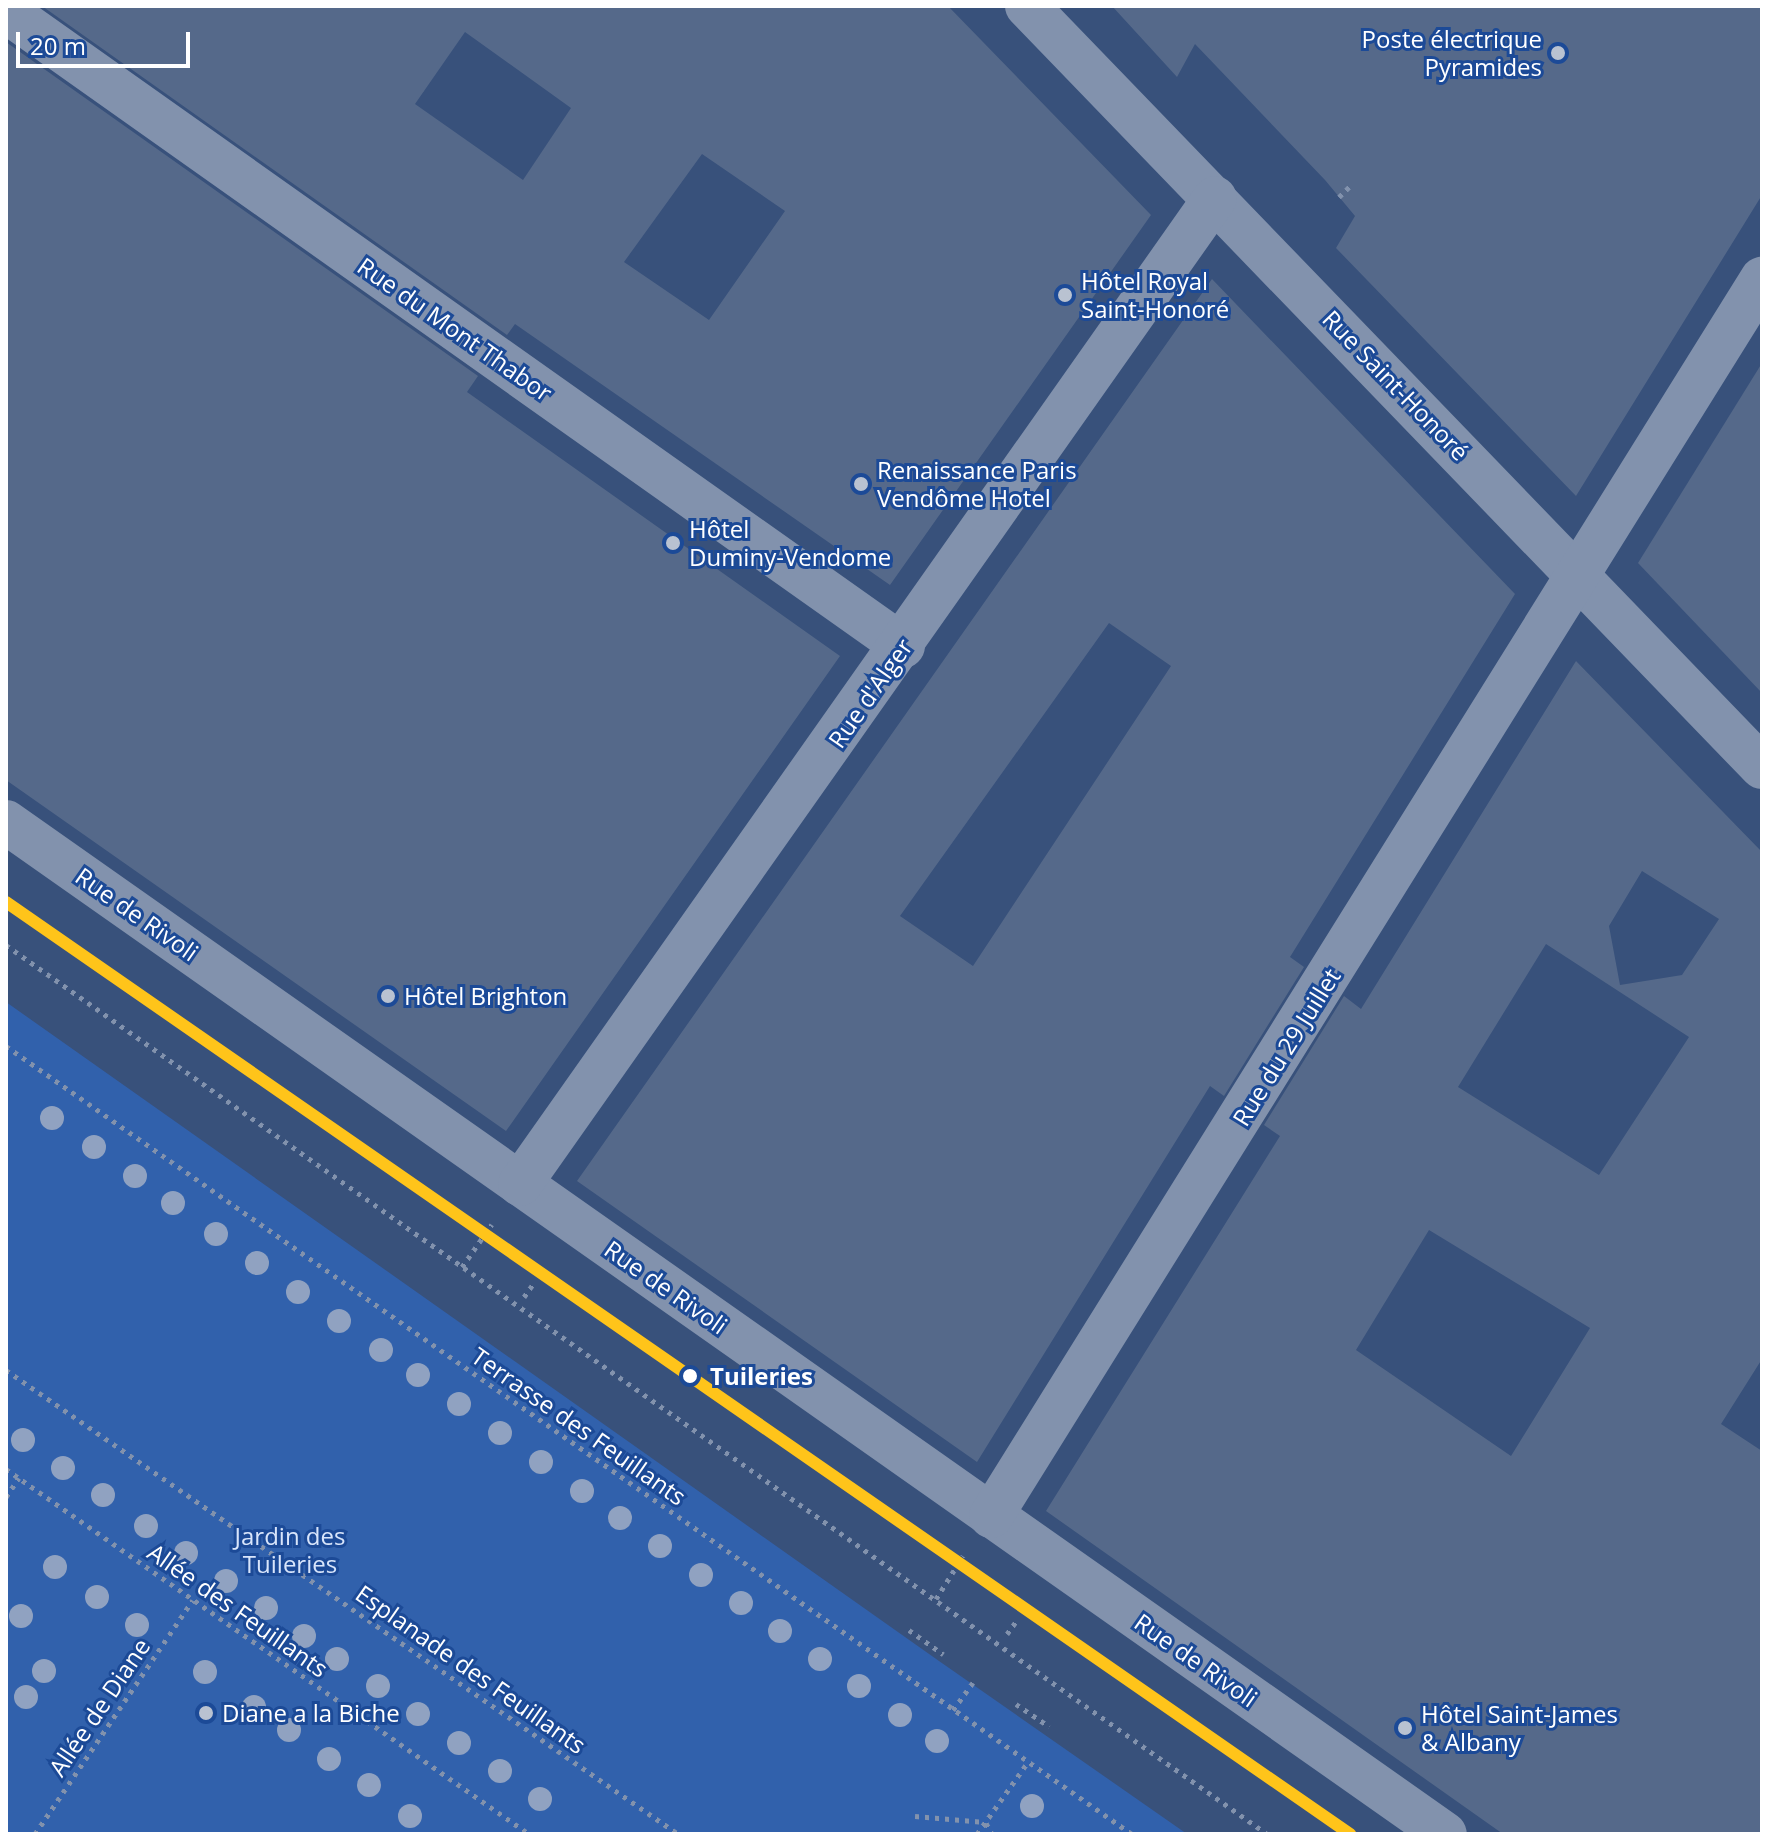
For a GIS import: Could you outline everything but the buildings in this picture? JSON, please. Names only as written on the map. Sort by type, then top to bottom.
[{"type":"street","name":"Rue Saint-Honoré","points":[[1027,6],[1762,767]]},
{"type":"street","name":"Rue du Mont Thabor","points":[[6,11],[903,646]]},
{"type":"street","name":"Rue d'Alger","points":[[520,1184],[903,646],[1215,198]]},
{"type":"street","name":"Rue du 29 Juillet","points":[[991,1516],[1762,279]]},
{"type":"street","name":"Rue de Rivoli","points":[[6,822],[1445,1834]]},
{"type":"path","points":[[1339,197],[1350,186]]},
{"type":"path","points":[[6,945],[1267,1834]]},
{"type":"path","name":"Terrasse des Feuillants","points":[[6,1046],[1132,1834]]},
{"type":"path","points":[[524,1297],[533,1284]]},
{"type":"path","name":"Esplanade des Feuillants","points":[[6,1370],[678,1834]]},
{"type":"path","name":"Allée des Feuillants","points":[[6,1469],[529,1834]]},
{"type":"path","points":[[6,1497],[19,1478]]},
{"type":"path","name":"Allée de Diane","points":[[35,1834],[193,1600]]},
{"type":"path","points":[[1007,1634],[1017,1620]]},
{"type":"path","points":[[909,1630],[943,1654]]},
{"type":"path","points":[[953,1710],[973,1682]]},
{"type":"path","points":[[1016,1704],[1049,1726]]},
{"type":"path","points":[[977,1834],[1028,1762]]},
{"type":"path","points":[[915,1816],[986,1822]]},
{"type":"path","points":[[986,1822],[992,1834]]},
{"type":"green space","name":"Jardin des Tuileries","points":[[6,1002],[939,1661],[1187,1834],[6,1834]]},
{"type":"transit line","points":[[6,902],[1350,1834]]},
{"type":"place","name":"Poste électrique Pyramides","points":[[1558,53]]},
{"type":"place","name":"Hôtel Royal Saint-Honoré","points":[[1065,295]]},
{"type":"place","name":"Renaissance Paris Vendôme Hotel","points":[[861,484]]},
{"type":"place","name":"Hôtel Duminy-Vendome","points":[[673,543]]},
{"type":"place","name":"Hôtel Brighton","points":[[388,996]]},
{"type":"place","name":"Tuileries","points":[[690,1376]]},
{"type":"place","name":"Diane a la Biche","points":[[206,1713]]},
{"type":"place","name":"Hôtel Saint-James & Albany","points":[[1405,1728]]}]
